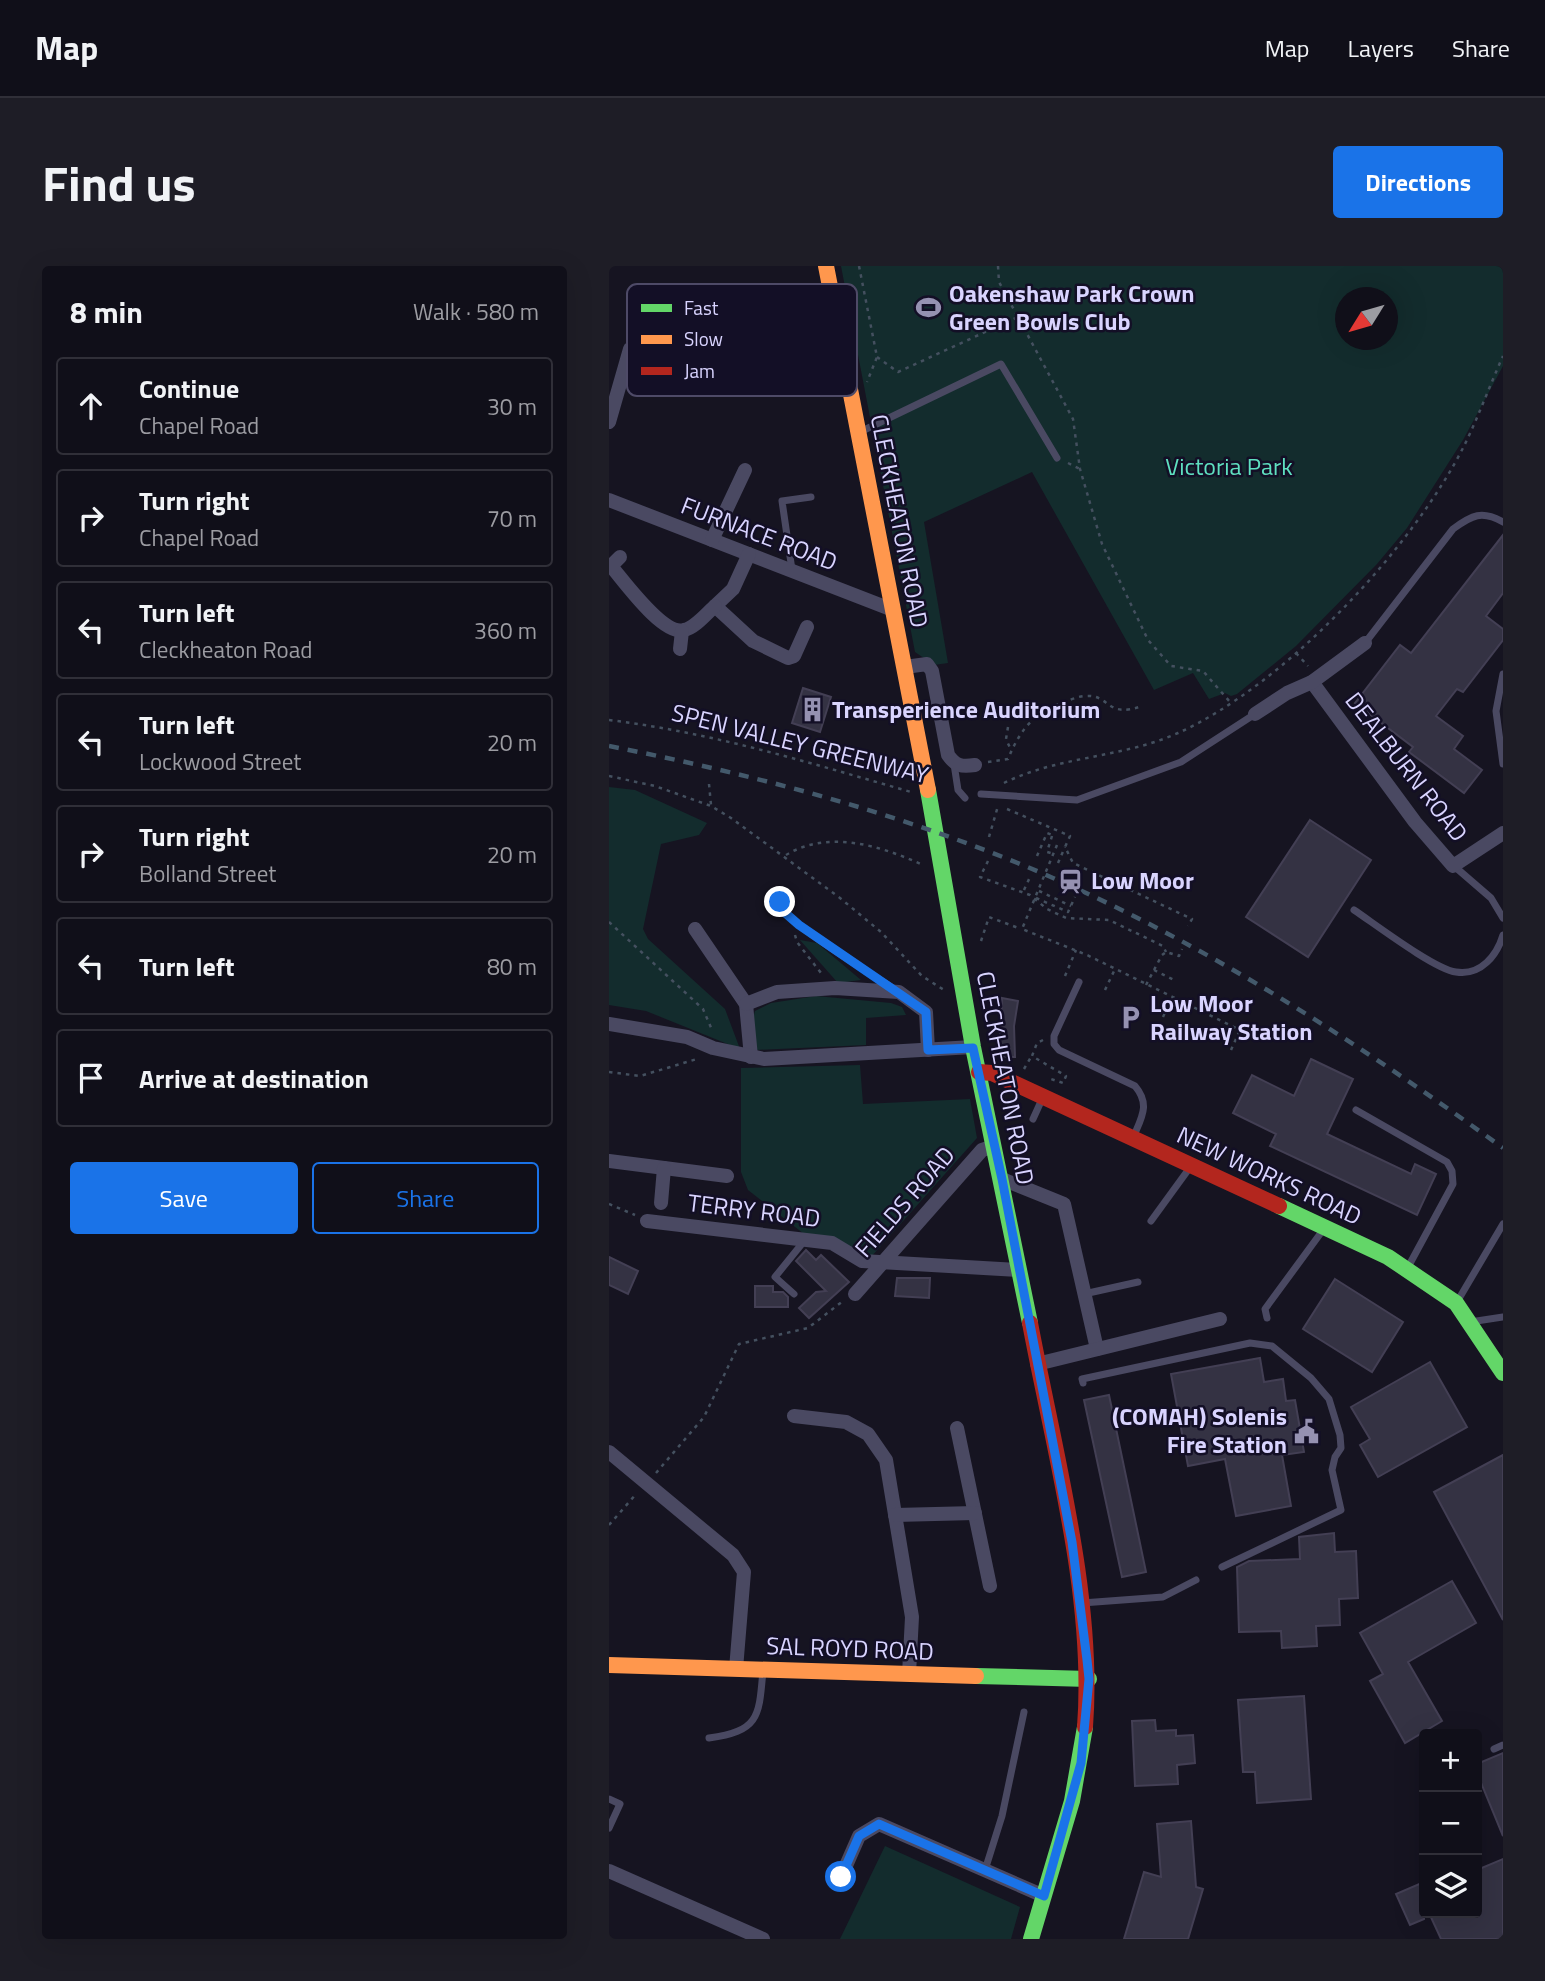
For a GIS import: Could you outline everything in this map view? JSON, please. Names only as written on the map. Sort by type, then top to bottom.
[{"type":"street","name":"CLECKHEATON ROAD","points":[[825,266],[829,284]]},
{"type":"street","points":[[609,422],[627,359]]},
{"type":"street","name":"CLECKHEATON ROAD","points":[[851,396],[905,667],[973,1048],[1002,1179],[1072,1542],[1089,1679],[1081,1763],[1031,1939]]},
{"type":"street","points":[[712,540],[745,470]]},
{"type":"street","name":"FURNACE ROAD","points":[[609,500],[893,610]]},
{"type":"street","points":[[680,649],[683,631],[733,589],[749,554]]},
{"type":"street","points":[[621,558],[611,566],[657,619],[683,631]]},
{"type":"street","points":[[715,606],[753,641],[788,658],[794,656],[807,627]]},
{"type":"street","name":"DEALBURN ROAD","points":[[1255,714],[1287,693],[1312,682],[1365,643]]},
{"type":"street","points":[[905,667],[927,664],[932,671],[948,755],[954,764],[963,767],[975,765]]},
{"type":"street","name":"DEALBURN ROAD","points":[[1312,682],[1415,822],[1453,866],[1503,833]]},
{"type":"street","points":[[695,929],[746,1004],[751,1057]]},
{"type":"street","points":[[746,1004],[776,992],[835,988],[899,992],[926,1012],[928,1050]]},
{"type":"street","points":[[609,1024],[687,1037],[713,1048],[764,1059],[973,1048]]},
{"type":"street","name":"NEW WORKS ROAD","points":[[979,1072],[992,1073],[1325,1226],[1406,1269],[1456,1303],[1503,1373]]},
{"type":"street","name":"FIELDS ROAD","points":[[855,1294],[982,1150],[994,1146]]},
{"type":"street","points":[[609,1161],[727,1176]]},
{"type":"street","points":[[661,1203],[664,1168]]},
{"type":"street","points":[[1002,1179],[1064,1204],[1097,1349]]},
{"type":"street","name":"TERRY ROAD","points":[[647,1221],[831,1243],[862,1261],[1019,1270]]},
{"type":"street","points":[[1037,1364],[1220,1319]]},
{"type":"street","points":[[794,1416],[846,1422],[868,1434],[885,1460],[912,1617],[909,1674]]},
{"type":"street","points":[[957,1428],[990,1586]]},
{"type":"street","points":[[609,1452],[733,1555],[744,1573],[736,1669]]},
{"type":"street","points":[[895,1515],[975,1513]]},
{"type":"street","name":"SAL ROYD ROAD","points":[[609,1665],[1089,1679]]},
{"type":"street","points":[[841,1877],[859,1836],[879,1824],[1044,1896]]},
{"type":"street","points":[[609,1871],[762,1939]]},
{"type":"lane","points":[[858,433],[1001,364],[1057,458]]},
{"type":"lane","points":[[792,571],[782,501],[811,497]]},
{"type":"lane","points":[[1365,643],[1453,530],[1469,517],[1480,513],[1503,522]]},
{"type":"lane","points":[[1503,674],[1496,711],[1503,764]]},
{"type":"lane","points":[[981,794],[1077,800],[1181,762],[1255,714]]},
{"type":"lane","points":[[954,764],[958,790],[965,798]]},
{"type":"lane","points":[[1453,866],[1491,898],[1503,918]]},
{"type":"lane","points":[[780,902],[783,911],[799,925],[899,992]]},
{"type":"lane","points":[[1354,910],[1439,965],[1456,972],[1484,966],[1495,954],[1503,935]]},
{"type":"lane","points":[[1079,982],[1054,1036],[1054,1044],[1059,1050],[1135,1086],[1142,1094],[1145,1110],[1132,1139]]},
{"type":"lane","points":[[1033,1119],[1043,1096]]},
{"type":"lane","points":[[1356,1110],[1447,1162],[1452,1171],[1453,1184],[1406,1269]]},
{"type":"lane","points":[[1150,1221],[1191,1166]]},
{"type":"lane","points":[[1456,1303],[1503,1224]]},
{"type":"lane","points":[[1267,1318],[1265,1309],[1325,1226]]},
{"type":"lane","points":[[794,1294],[775,1277],[806,1240]]},
{"type":"lane","points":[[1084,1294],[1137,1282]]},
{"type":"lane","points":[[1469,1322],[1503,1317]]},
{"type":"lane","points":[[1083,1382],[1082,1378],[1250,1343],[1272,1346],[1323,1390],[1340,1435],[1341,1448],[1335,1457],[1332,1470],[1341,1510],[1221,1567]]},
{"type":"lane","points":[[1080,1603],[1163,1597],[1196,1580]]},
{"type":"lane","points":[[709,1738],[738,1733],[750,1726],[760,1706],[763,1669]]},
{"type":"lane","points":[[985,1870],[1002,1816],[1024,1712]]},
{"type":"lane","points":[[1494,1749],[1503,1745]]},
{"type":"lane","points":[[609,1799],[620,1804],[609,1828]]},
{"type":"path","points":[[859,266],[877,357],[898,372],[1018,317]]},
{"type":"path","points":[[998,266],[999,282],[1073,419],[1080,469],[1102,544],[1148,640],[1171,666],[1203,671],[1230,703]]},
{"type":"path","points":[[981,794],[1015,778],[1164,738],[1230,703],[1302,646],[1379,568],[1412,530],[1464,445],[1503,356]]},
{"type":"path","points":[[1057,458],[1080,469]]},
{"type":"path","points":[[975,765],[1008,759],[1018,735],[1034,717],[1051,706],[1086,695],[1099,699],[1115,710],[1126,711],[1142,706]]},
{"type":"path","name":"SPEN VALLEY GREENWAY","points":[[609,720],[678,728],[740,742],[921,797]]},
{"type":"path","points":[[1008,727],[1006,738],[1011,750]]},
{"type":"path","points":[[609,776],[655,786],[712,806],[785,856],[881,932],[922,976],[950,993],[964,993]]},
{"type":"path","points":[[709,784],[712,806]]},
{"type":"path","points":[[998,805],[1070,836],[1058,863]]},
{"type":"path","points":[[989,837],[997,814]]},
{"type":"path","points":[[1037,856],[1047,833],[1052,835],[1047,852],[1054,854]]},
{"type":"path","points":[[785,856],[798,848],[818,843],[851,843],[888,849],[924,865]]},
{"type":"path","points":[[1023,928],[1057,845],[1048,860]]},
{"type":"path","points":[[1065,847],[1073,863],[1192,919],[1188,926]]},
{"type":"path","points":[[988,861],[980,877],[1023,892],[1056,914],[1066,918],[1109,920],[1163,946],[1166,951],[1179,956],[1182,949]]},
{"type":"path","points":[[1023,892],[1030,877]]},
{"type":"path","points":[[1039,891],[1071,905]]},
{"type":"path","points":[[1036,898],[1068,912],[1075,897]]},
{"type":"path","points":[[981,941],[989,917],[1023,928],[1076,950],[1250,1034]]},
{"type":"path","points":[[609,922],[703,1009],[713,1034],[713,1048],[686,1064],[640,1076],[609,1072]]},
{"type":"path","points":[[799,925],[797,942],[835,988]]},
{"type":"path","points":[[1065,976],[1076,950]]},
{"type":"path","points":[[1146,985],[1166,951]]},
{"type":"path","points":[[1105,990],[1115,969]]},
{"type":"path","points":[[1154,970],[1174,980]]},
{"type":"path","points":[[1163,1017],[1173,998]]},
{"type":"path","points":[[1231,1050],[1240,1030]]},
{"type":"path","points":[[1016,1084],[1037,1043],[1054,1036]]},
{"type":"path","points":[[1032,1055],[1066,1076],[1063,1083],[1037,1074]]},
{"type":"path","points":[[609,1204],[647,1221]]},
{"type":"path","points":[[609,1525],[704,1417],[739,1344],[808,1328],[824,1312],[855,1294]]},
{"type":"green space","name":"Victoria Park","points":[[841,266],[1503,266],[1503,366],[1463,440],[1407,528],[1377,564],[1296,646],[1237,694],[1231,696],[1225,693],[1209,699],[1193,673],[1154,690],[1032,472],[924,522],[948,663],[934,665],[915,652],[857,349],[857,284],[844,284]]},
{"type":"green space","points":[[609,787],[635,790],[707,823],[699,835],[661,844],[643,929],[648,939],[725,1009],[740,1049],[646,1011],[609,1005]]},
{"type":"green space","points":[[800,940],[817,943],[861,980],[838,983]]},
{"type":"green space","points":[[816,996],[891,1003],[902,1007],[906,1015],[866,1018],[866,1045],[755,1050],[752,1022],[755,1011],[771,1003]]},
{"type":"green space","points":[[860,1065],[863,1104],[970,1099],[977,1138],[871,1257],[804,1234],[748,1190],[741,1172],[741,1068]]},
{"type":"green space","points":[[885,1846],[1020,1907],[1011,1939],[840,1939]]},
{"type":"building","points":[[1503,535],[1503,593],[1486,616],[1503,629],[1503,640],[1463,692],[1457,689],[1436,716],[1463,736],[1454,749],[1482,770],[1464,793],[1409,752],[1413,747],[1355,703],[1400,645],[1411,653]]},
{"type":"building","name":"Transperience Auditorium","points":[[803,688],[831,697],[820,732],[792,723]]},
{"type":"building","points":[[1310,820],[1371,860],[1308,957],[1246,917]]},
{"type":"building","points":[[1002,998],[1018,1001],[1014,1026],[1015,1057],[999,1057]]},
{"type":"building","points":[[1311,1059],[1353,1079],[1327,1134],[1411,1174],[1415,1164],[1436,1174],[1417,1215],[1270,1146],[1276,1134],[1233,1113],[1252,1075],[1294,1096]]},
{"type":"building","points":[[806,1250],[816,1260],[821,1255],[849,1282],[809,1318],[799,1308],[816,1292],[826,1291],[796,1261]]},
{"type":"building","points":[[609,1257],[638,1271],[628,1294],[609,1285]]},
{"type":"building","points":[[897,1278],[930,1278],[929,1298],[895,1296]]},
{"type":"building","points":[[1335,1279],[1403,1322],[1372,1372],[1303,1329]]},
{"type":"building","points":[[755,1286],[773,1286],[773,1292],[783,1292],[788,1297],[788,1307],[755,1307]]},
{"type":"building","points":[[1260,1358],[1264,1382],[1283,1379],[1286,1401],[1295,1400],[1304,1452],[1282,1455],[1291,1506],[1236,1516],[1225,1459],[1188,1466],[1171,1374]]},
{"type":"building","points":[[1430,1362],[1467,1427],[1378,1477],[1360,1445],[1370,1439],[1351,1407]]},
{"type":"building","points":[[1109,1395],[1146,1572],[1122,1577],[1084,1400]]},
{"type":"building","points":[[1503,1455],[1503,1620],[1434,1492]]},
{"type":"building","points":[[1334,1533],[1335,1552],[1356,1551],[1358,1598],[1339,1599],[1340,1625],[1316,1626],[1317,1646],[1282,1648],[1281,1631],[1239,1632],[1237,1567],[1249,1561],[1300,1559],[1299,1537]]},
{"type":"building","points":[[1452,1581],[1476,1623],[1408,1662],[1442,1721],[1429,1729],[1419,1729],[1419,1735],[1405,1743],[1370,1681],[1383,1674],[1360,1633]]},
{"type":"building","points":[[1304,1696],[1311,1799],[1257,1803],[1255,1772],[1243,1772],[1238,1700]]},
{"type":"building","points":[[1155,1720],[1156,1731],[1176,1730],[1176,1736],[1193,1735],[1195,1763],[1177,1765],[1178,1784],[1135,1786],[1132,1721]]},
{"type":"building","points":[[1503,1753],[1503,1836],[1482,1785],[1482,1762]]},
{"type":"building","points":[[1191,1821],[1196,1887],[1203,1889],[1188,1939],[1124,1939],[1144,1872],[1161,1877],[1157,1824]]},
{"type":"building","points":[[1503,1859],[1503,1939],[1441,1939],[1431,1918],[1482,1918],[1482,1868]]},
{"type":"building","points":[[1419,1884],[1419,1918],[1424,1919],[1410,1925],[1396,1894]]},
{"type":"railway","points":[[609,746],[768,782],[872,811],[975,846],[1089,894],[1151,925],[1272,993],[1389,1068],[1503,1148]]},
{"type":"traffic: fast","points":[[928,790],[973,1047],[1030,1323]]},
{"type":"traffic: fast","points":[[1279,1206],[1388,1257],[1456,1303],[1503,1373]]},
{"type":"traffic: fast","points":[[976,1676],[1089,1679]]},
{"type":"traffic: fast","points":[[1031,1939],[1072,1801],[1085,1727]]},
{"type":"traffic: slow","points":[[826,266],[830,284]]},
{"type":"traffic: slow","points":[[851,396],[928,790]]},
{"type":"traffic: slow","points":[[609,1665],[976,1676]]},
{"type":"traffic: jam","points":[[979,1072],[992,1073],[1279,1206]]},
{"type":"traffic: jam","points":[[1030,1323],[1061,1473],[1078,1576],[1084,1627],[1085,1727]]},
{"type":"place","name":"Oakenshaw Park Crown Green Bowls Club","points":[[929,308]]},
{"type":"place","name":"Transperience Auditorium","points":[[812,710]]},
{"type":"place","name":"Low Moor","points":[[1071,881]]},
{"type":"place","name":"Low Moor Railway Station","points":[[1130,1018]]},
{"type":"place","name":"(COMAH) Solenis Fire Station","points":[[1307,1431]]},
{"type":"route","points":[[780,902],[783,911],[799,925],[926,1012],[928,1050],[973,1048],[1002,1179],[1072,1542],[1089,1679],[1081,1763],[1044,1896],[879,1824],[859,1836],[841,1877]]}]
